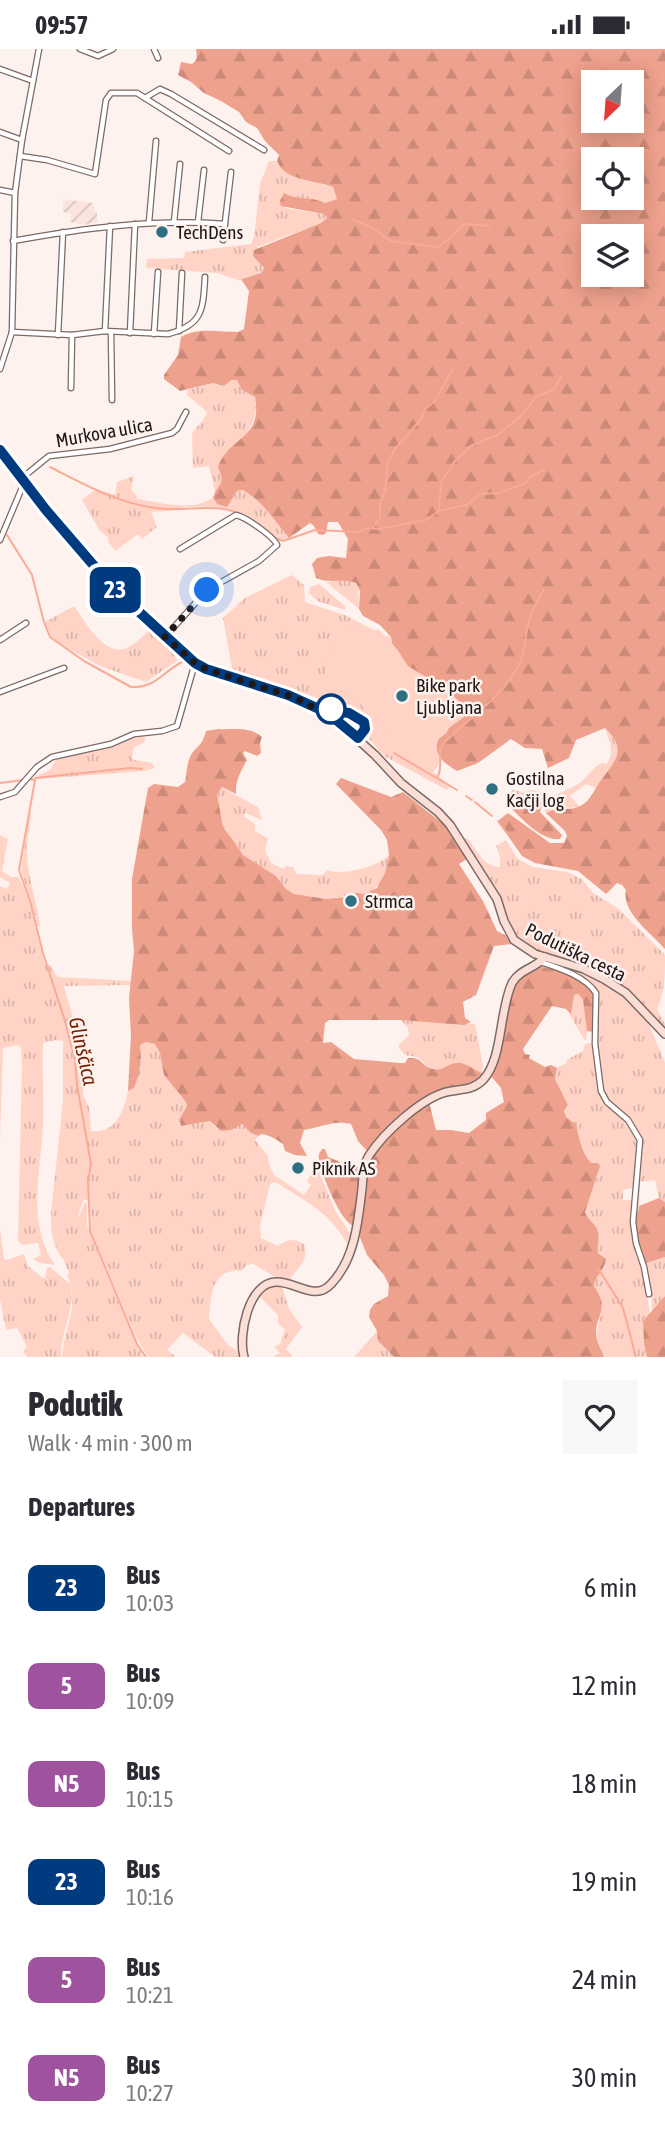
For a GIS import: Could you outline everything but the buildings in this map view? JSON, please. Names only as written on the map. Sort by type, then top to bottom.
[{"type":"street","points":[[0,367],[12,333],[15,193],[39,49]]},
{"type":"street","points":[[80,49],[98,56],[113,49]]},
{"type":"street","points":[[154,49],[158,58]]},
{"type":"street","points":[[0,69],[33,81]]},
{"type":"street","points":[[145,98],[160,89],[264,150]]},
{"type":"street","points":[[20,156],[47,160],[95,174],[107,96],[111,93],[132,92],[229,151]]},
{"type":"street","points":[[0,132],[22,140]]},
{"type":"street","points":[[149,222],[156,141]]},
{"type":"street","points":[[174,222],[180,164]]},
{"type":"street","points":[[198,222],[204,170]]},
{"type":"street","points":[[223,240],[230,171]]},
{"type":"street","points":[[0,190],[15,193]]},
{"type":"street","points":[[13,241],[149,222],[225,224]]},
{"type":"street","points":[[130,333],[135,224]]},
{"type":"street","points":[[110,226],[108,332],[112,400]]},
{"type":"street","points":[[58,335],[63,232]]},
{"type":"street","points":[[154,334],[158,272]]},
{"type":"street","points":[[179,331],[182,273]]},
{"type":"street","points":[[12,333],[72,335],[179,331],[191,324],[201,312],[205,277]]},
{"type":"street","points":[[71,388],[72,335]]},
{"type":"street","name":"Murkova ulica","points":[[23,480],[49,456],[110,449],[172,433],[186,412]]},
{"type":"street","name":"Podutiška cesta","points":[[0,450],[99,572],[165,637],[206,669],[296,698],[319,709],[349,731],[401,783],[450,825],[497,899],[509,934],[519,944],[543,960],[584,969],[604,979],[626,993],[665,1034]]},
{"type":"street","points":[[0,540],[23,480]]},
{"type":"street","points":[[165,637],[207,590],[259,561],[277,545],[274,539],[247,518],[236,515],[180,549]]},
{"type":"street","points":[[0,641],[26,623]]},
{"type":"street","points":[[0,797],[15,792],[52,757],[111,744],[134,734],[162,731],[177,726],[195,663]]},
{"type":"street","points":[[0,692],[64,668]]},
{"type":"street","points":[[244,1357],[240,1340],[242,1326],[261,1289],[273,1282],[289,1283],[316,1292],[331,1285],[338,1276],[355,1237],[364,1170],[369,1155],[383,1138],[418,1107],[445,1092],[467,1090],[483,1079],[495,1052],[506,999],[513,983],[526,968],[543,960],[582,980],[596,993],[594,1044],[601,1091],[607,1102],[628,1120],[640,1140],[633,1222],[649,1294]]},
{"type":"shaded area","points":[[63,199],[93,203],[97,222],[83,225],[70,222],[71,214],[63,212]]},
{"type":"green space","points":[[196,49],[665,49],[665,949],[632,914],[626,890],[622,885],[617,883],[606,894],[578,871],[535,863],[522,856],[499,823],[508,813],[550,843],[564,843],[567,836],[565,831],[546,813],[578,807],[590,797],[617,756],[616,743],[605,728],[576,740],[569,758],[548,768],[542,749],[525,748],[511,739],[478,763],[457,771],[441,758],[436,746],[437,740],[463,715],[450,691],[409,670],[393,648],[391,637],[380,625],[363,616],[359,609],[360,591],[356,583],[316,578],[312,564],[317,558],[346,558],[348,539],[338,522],[328,522],[323,535],[318,534],[310,523],[289,538],[262,506],[243,490],[237,491],[227,507],[217,504],[213,497],[222,481],[218,467],[223,457],[244,437],[254,422],[255,397],[242,390],[237,380],[224,386],[213,383],[180,391],[164,379],[164,375],[178,355],[181,337],[201,331],[238,332],[244,329],[249,291],[241,279],[261,273],[264,268],[253,256],[254,250],[321,223],[327,218],[324,214],[281,206],[284,193],[325,203],[337,199],[333,187],[286,173],[277,161],[279,155],[257,128],[246,122],[239,112],[178,75],[181,62],[192,64],[196,59]]},
{"type":"green space","points":[[269,161],[277,161],[278,165],[297,177],[333,187],[337,199],[325,203],[291,198],[285,208],[324,214],[327,218],[321,223],[257,247],[263,270],[244,277],[241,281],[217,273],[146,268],[147,259],[184,258],[185,252],[251,244],[260,184]]},
{"type":"green space","points":[[234,379],[239,381],[242,390],[255,397],[256,410],[248,432],[228,461],[222,483],[215,492],[209,466],[193,468],[192,434],[207,412],[187,395],[187,390],[213,383],[224,386]]},
{"type":"green space","points":[[134,476],[131,490],[137,499],[166,504],[196,504],[213,497],[217,504],[227,506],[237,491],[243,490],[262,506],[289,538],[284,540],[274,536],[235,511],[184,507],[181,510],[151,512],[157,527],[142,539],[138,534],[115,551],[82,500],[96,489],[115,495],[117,482]]},
{"type":"green space","points":[[292,575],[304,585],[305,602],[347,616],[391,637],[393,648],[433,684],[450,691],[463,715],[440,736],[438,755],[442,760],[433,772],[450,785],[447,790],[384,756],[369,739],[371,722],[362,713],[350,707],[233,674],[223,618],[245,598]]},
{"type":"green space","points":[[353,581],[358,587],[359,609],[326,582]]},
{"type":"green space","points":[[319,584],[345,606],[345,610],[317,601],[309,593],[310,587]]},
{"type":"green space","points":[[74,606],[95,635],[109,647],[128,648],[151,628],[178,653],[175,657],[178,660],[146,682],[100,666],[52,639],[45,622]]},
{"type":"green space","name":"Bike park Ljubljana","points":[[346,628],[379,630],[408,666],[449,691],[465,708],[464,717],[438,741],[438,764],[424,771],[359,703],[328,680],[325,675],[330,641]]},
{"type":"green space","points":[[605,728],[617,744],[618,752],[612,766],[596,788],[586,784],[570,796],[580,807],[561,808],[546,813],[544,809],[550,800],[581,782],[596,767],[609,760],[611,747]]},
{"type":"green space","points":[[247,730],[262,737],[261,753],[257,756],[245,751],[243,753],[247,760],[237,780],[236,794],[222,787],[217,794],[223,827],[243,855],[276,876],[286,889],[294,894],[326,899],[364,894],[377,888],[385,873],[389,855],[387,840],[381,830],[336,784],[341,778],[391,797],[403,792],[447,827],[467,859],[459,864],[483,901],[497,931],[505,935],[512,944],[494,946],[476,995],[463,1002],[465,1018],[471,1022],[464,1025],[401,1020],[329,1020],[325,1023],[323,1043],[331,1042],[354,1059],[405,1063],[408,1058],[413,1058],[429,1068],[442,1069],[458,1063],[482,1073],[474,1084],[445,1090],[377,1140],[367,1151],[358,1141],[351,1124],[344,1123],[304,1130],[300,1143],[307,1156],[285,1151],[278,1140],[251,1133],[242,1124],[231,1130],[221,1131],[210,1121],[181,1126],[179,1120],[187,1106],[186,1102],[164,1075],[160,1053],[155,1044],[146,1042],[140,1045],[138,1077],[134,1088],[128,1091],[131,1035],[129,998],[134,951],[132,879],[148,788],[154,784],[178,787],[185,782],[192,753],[203,741],[206,731]]},
{"type":"green space","points":[[142,734],[146,739],[134,747],[132,758],[152,763],[155,768],[38,779],[39,775],[50,770],[62,756],[101,749]]},
{"type":"green space","points":[[221,787],[258,807],[262,820],[245,813],[244,816],[255,824],[255,831],[268,838],[265,850],[271,863],[283,869],[286,866],[293,867],[297,874],[323,875],[327,870],[341,872],[369,867],[389,855],[381,883],[371,892],[326,899],[294,894],[286,889],[276,876],[243,855],[223,827],[217,794]]},
{"type":"green space","points":[[513,790],[532,790],[541,792],[542,795],[537,800],[528,801],[512,809],[508,794]]},
{"type":"green space","points":[[534,800],[543,801],[540,812],[562,835],[560,839],[540,834],[512,809]]},
{"type":"green space","points":[[29,813],[28,863],[39,917],[38,927],[21,870]]},
{"type":"green space","points":[[0,835],[8,839],[2,871],[12,877],[19,877],[28,898],[45,965],[49,964],[58,977],[132,981],[132,985],[64,986],[75,1025],[83,1070],[83,1095],[89,1107],[91,1131],[107,1129],[117,1120],[128,1091],[134,1088],[140,1044],[155,1044],[160,1053],[164,1075],[186,1102],[187,1106],[179,1120],[180,1126],[210,1121],[217,1129],[242,1124],[251,1133],[259,1136],[255,1140],[268,1156],[274,1175],[304,1195],[311,1185],[307,1182],[314,1168],[319,1172],[336,1212],[352,1236],[349,1248],[327,1217],[275,1182],[270,1184],[260,1226],[261,1238],[278,1246],[291,1240],[300,1242],[304,1244],[305,1255],[290,1280],[275,1277],[253,1264],[247,1265],[241,1271],[224,1274],[215,1285],[209,1319],[227,1344],[240,1353],[241,1357],[215,1357],[183,1333],[167,1350],[176,1357],[148,1357],[135,1335],[91,1231],[90,1202],[84,1199],[78,1215],[85,1202],[87,1225],[92,1239],[144,1357],[62,1357],[72,1296],[67,1275],[69,1274],[53,1239],[51,1213],[63,1101],[63,1041],[43,1043],[43,1124],[37,1197],[41,1233],[55,1265],[33,1259],[41,1255],[38,1243],[22,1245],[18,1241],[22,1065],[21,1048],[18,1045],[3,1048],[0,1139],[0,886],[7,889],[10,883],[0,877]]},
{"type":"green space","points":[[467,838],[485,861],[500,867],[496,846],[506,840],[518,859],[533,867],[567,872],[582,879],[593,893],[619,909],[665,955],[665,976],[657,1009],[665,1028],[639,1000],[598,971],[537,950],[517,937],[497,890],[462,841]]},
{"type":"green space","points":[[539,966],[577,978],[592,992],[595,1003],[593,1032],[587,1031],[583,1000],[578,994],[574,995],[571,1014],[566,1009],[552,1006],[523,1049],[525,1054],[530,1055],[529,1058],[545,1067],[551,1065],[557,1068],[555,1079],[568,1105],[564,1111],[566,1117],[576,1124],[582,1149],[591,1163],[598,1163],[600,1166],[585,1212],[597,1230],[598,1253],[606,1259],[594,1286],[602,1307],[596,1335],[604,1357],[394,1357],[378,1341],[377,1331],[369,1317],[374,1304],[388,1296],[389,1285],[367,1255],[359,1235],[367,1171],[376,1150],[429,1102],[436,1130],[469,1133],[486,1120],[486,1113],[504,1102],[501,1088],[490,1075],[515,985],[518,979]]},
{"type":"green space","points":[[565,966],[611,987],[627,999],[649,1024],[665,1063],[665,1202],[659,1198],[655,1180],[640,1182],[639,1212],[635,1212],[642,1139],[634,1124],[608,1101],[602,1092],[597,1053],[598,993],[593,985],[564,969]]},
{"type":"green space","points":[[578,994],[585,1010],[586,1040],[569,1014],[574,995]]},
{"type":"green space","points":[[401,1020],[475,1024],[483,1065],[482,1073],[456,1062],[436,1070],[416,1057],[405,1055],[398,1046],[409,1035],[408,1028]]},
{"type":"green space","points":[[585,1044],[593,1044],[600,1093],[626,1119],[639,1140],[633,1188],[623,1190],[623,1200],[633,1200],[650,1314],[643,1321],[647,1357],[604,1357],[596,1335],[602,1308],[600,1295],[594,1286],[597,1275],[605,1267],[606,1259],[598,1253],[596,1226],[588,1218],[585,1207],[598,1176],[579,1142],[573,1121],[566,1117],[564,1112],[568,1105],[555,1079],[557,1068],[583,1051]]},
{"type":"green space","points":[[322,1149],[325,1149],[328,1157],[346,1167],[362,1166],[354,1226],[343,1216],[328,1186],[319,1157]]},
{"type":"green space","points":[[659,1198],[665,1202],[665,1257],[644,1264],[635,1228],[635,1212],[639,1212],[639,1206]]},
{"type":"green space","points":[[0,1229],[4,1259],[24,1254],[28,1266],[43,1278],[50,1267],[70,1284],[70,1310],[61,1357],[27,1357],[23,1351],[27,1347],[17,1328],[6,1330],[0,1299]]},
{"type":"green space","points":[[665,1257],[665,1296],[652,1313],[644,1264]]},
{"type":"green space","points":[[274,1285],[282,1286],[289,1309],[302,1327],[286,1349],[293,1357],[273,1357],[280,1353],[274,1347],[280,1344],[285,1330],[278,1323],[278,1315],[259,1296]]},
{"type":"green space","points":[[665,1296],[665,1357],[647,1357],[643,1321]]},
{"type":"green space","points":[[377,1331],[380,1343],[394,1357],[354,1357]]},
{"type":"waterway","points":[[352,219],[391,241],[439,247],[465,224],[489,226]]},
{"type":"waterway","points":[[373,528],[380,517],[388,462],[395,449],[422,418],[425,409],[435,401],[452,370]]},
{"type":"waterway","points":[[439,510],[441,482],[455,461],[471,446],[499,434],[521,416],[536,397],[554,389],[561,377]]},
{"type":"waterway","points":[[50,467],[101,492],[141,506],[168,509],[215,508],[238,513],[249,519]]},
{"type":"waterway","points":[[273,537],[283,541],[315,530],[359,532],[367,528],[379,529],[426,520],[439,511],[466,505],[481,494],[499,493],[526,483],[530,477],[544,470]]},
{"type":"waterway","points":[[7,535],[32,575],[50,637],[84,661],[131,687],[147,685],[182,662]]},
{"type":"waterway","points":[[437,778],[441,746],[501,691],[519,665],[530,618],[544,589]]},
{"type":"waterway","points":[[394,753],[457,790]]},
{"type":"waterway","points":[[35,778],[142,769]]},
{"type":"waterway","name":"Glinščica","points":[[29,779],[35,780],[19,870],[75,1059],[91,1164],[88,1182],[90,1231],[137,1344],[146,1357]]},
{"type":"waterway","name":"Glinščica","points":[[0,783],[24,780]]},
{"type":"waterway","points":[[466,796],[472,800]]},
{"type":"waterway","points":[[475,802],[492,816]]},
{"type":"waterway","points":[[498,821],[507,833]]},
{"type":"waterway","points":[[598,1268],[623,1308],[636,1357]]},
{"type":"bus line","name":"23","points":[[0,450],[46,510],[114,589],[180,652],[206,669],[288,695],[319,709],[352,715],[364,722],[365,729],[358,738],[335,719]]},
{"type":"place","name":"TechDens","points":[[162,232]]},
{"type":"place","name":"Bike park Ljubljana","points":[[402,696]]},
{"type":"place","name":"Gostilna Kačji log","points":[[492,789]]},
{"type":"place","name":"Strmca","points":[[351,901]]},
{"type":"place","name":"Piknik AS","points":[[298,1168]]},
{"type":"route","points":[[207,590],[165,637],[180,652],[206,669],[296,698],[335,719],[331,709]]}]
